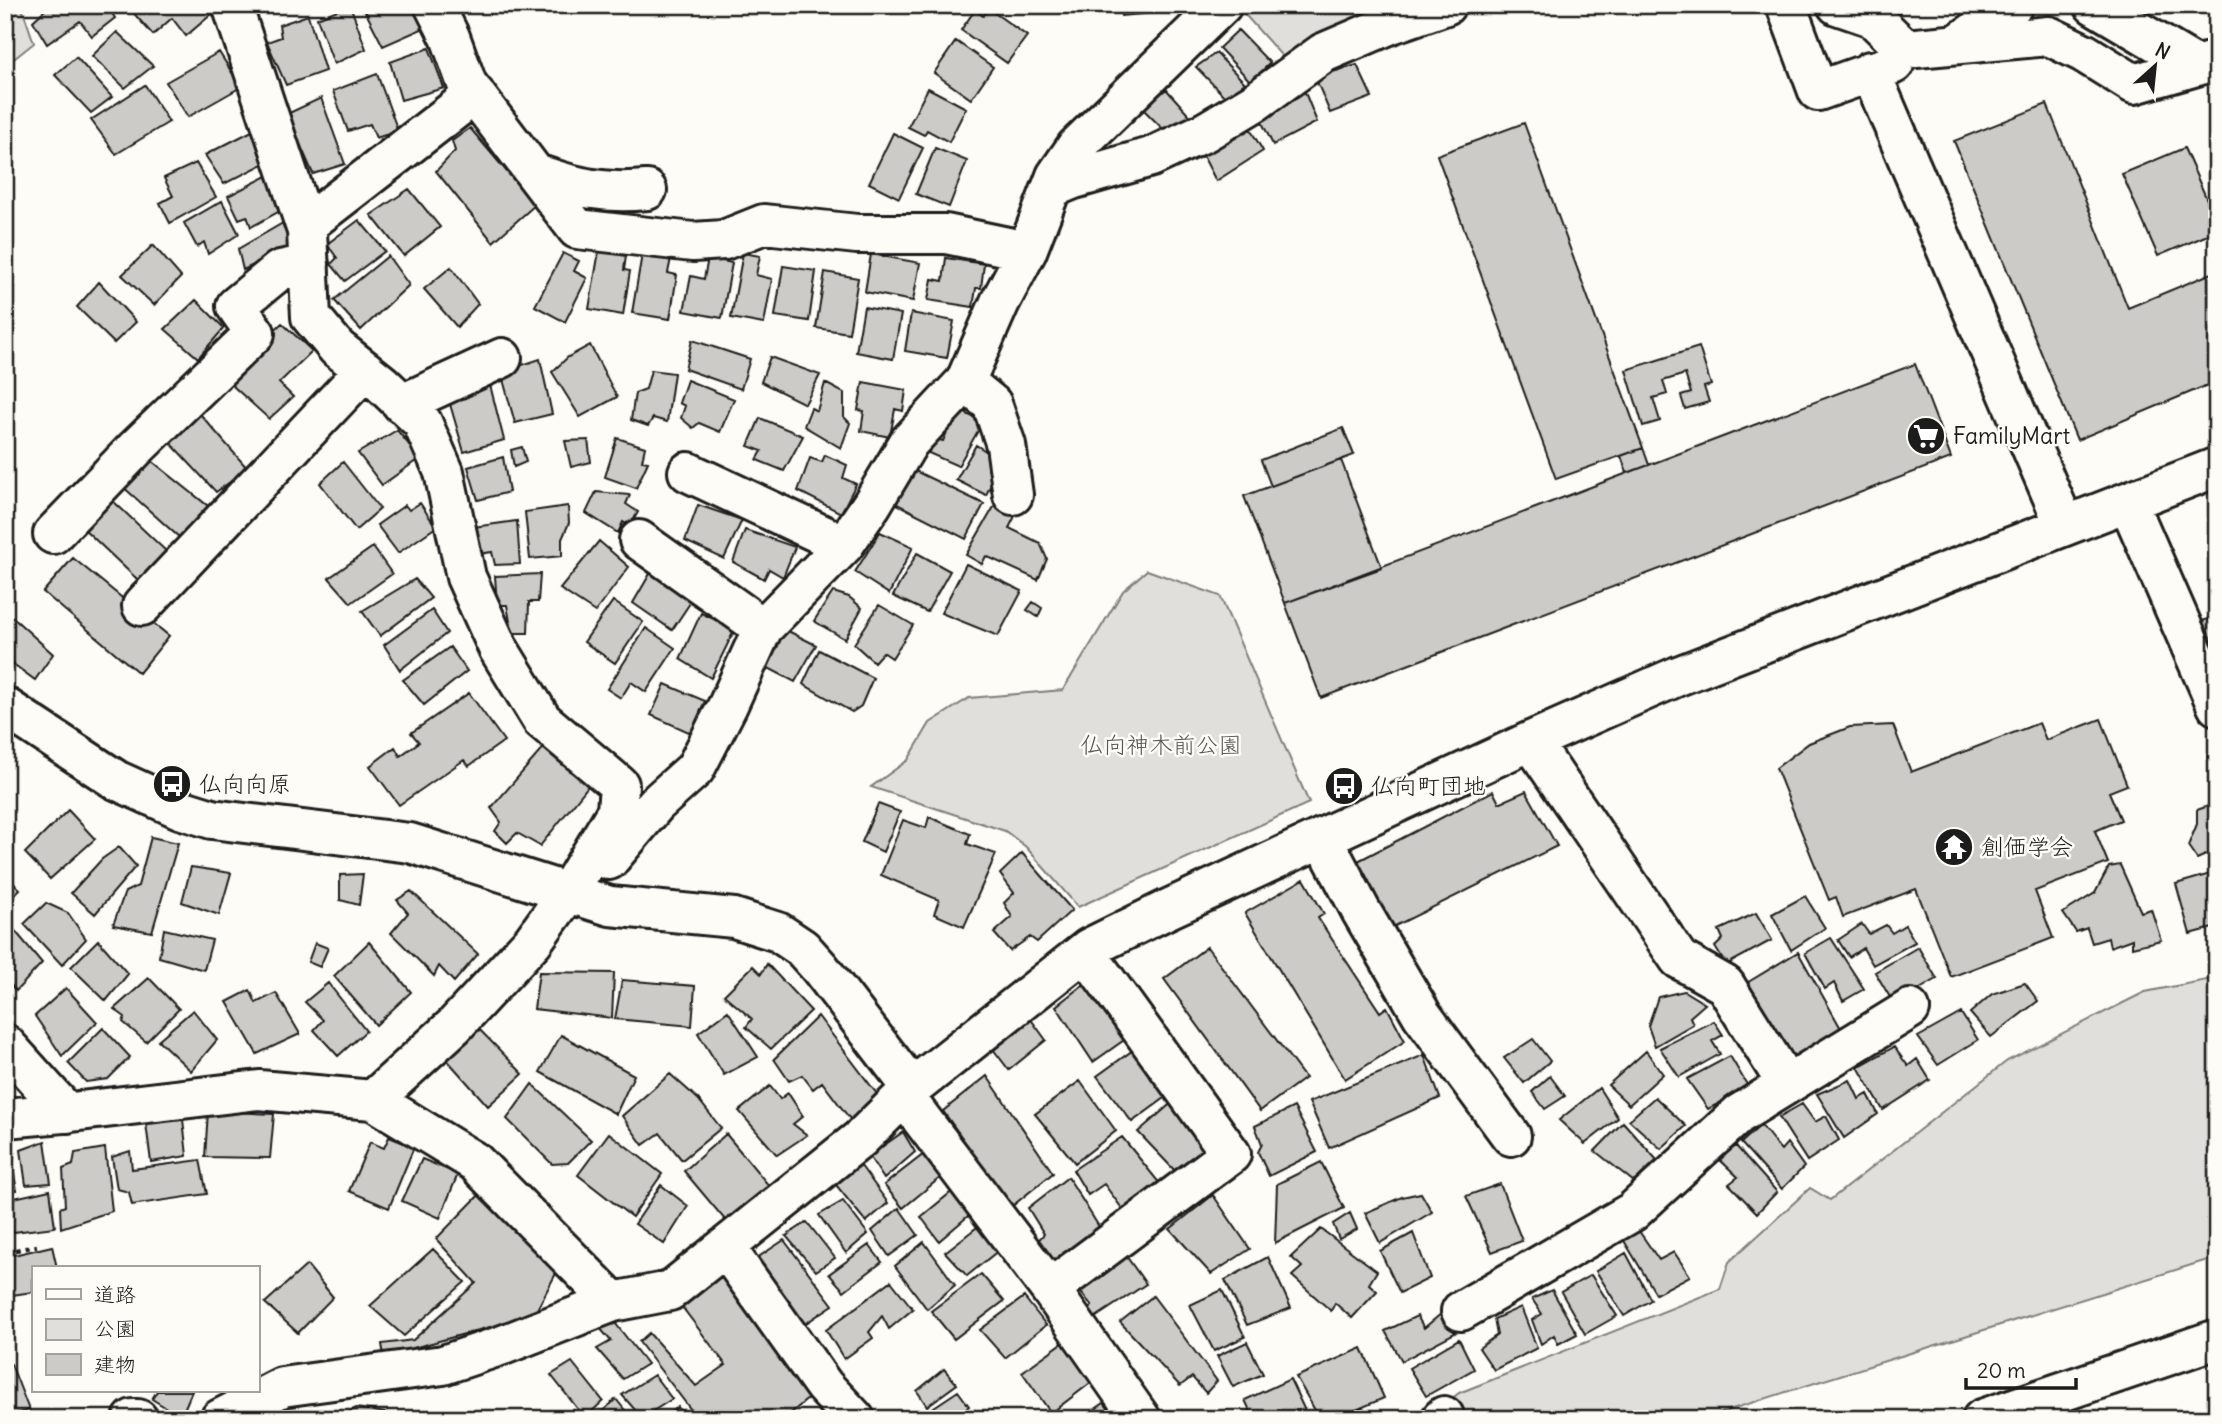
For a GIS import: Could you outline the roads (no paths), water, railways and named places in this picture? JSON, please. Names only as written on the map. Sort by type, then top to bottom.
[{"type":"main road","points":[[232,5],[306,225],[311,317],[337,348],[422,422],[444,472],[466,577],[498,648],[542,720],[619,785],[617,811],[567,894],[533,941],[454,1026],[373,1101]]},
{"type":"main road","points":[[567,894],[602,869],[623,840],[648,813],[695,769],[728,705],[762,628],[844,545],[909,442],[965,382],[1000,302],[1027,251],[1056,176],[1076,148],[1222,5]]},
{"type":"main road","points":[[1786,5],[1818,91],[1957,43],[2013,5]]},
{"type":"main road","points":[[1837,5],[1872,17],[1905,49],[2049,36],[2084,53],[2134,85],[2207,63]]},
{"type":"main road","points":[[2094,5],[2207,63]]},
{"type":"main road","points":[[1052,188],[1074,179],[1151,158],[1205,132],[1255,102],[1323,53],[1391,24],[1443,6]]},
{"type":"main road","points":[[442,21],[467,84],[578,229],[692,242],[724,240],[764,224],[857,234],[946,234],[1027,251]]},
{"type":"main road","points":[[1870,71],[2065,526]]},
{"type":"main road","points":[[306,225],[475,94]]},
{"type":"main road","points":[[537,174],[577,188],[616,193],[647,190]]},
{"type":"main road","points":[[52,534],[255,333],[236,306],[280,270],[309,264]]},
{"type":"main road","points":[[402,404],[502,358]]},
{"type":"main road","points":[[142,606],[365,370]]},
{"type":"main road","points":[[965,382],[992,404],[1006,445],[1013,495]]},
{"type":"main road","points":[[220,1419],[282,1387],[443,1365],[613,1302],[670,1290],[860,1139],[908,1092],[1085,951],[1166,910],[1678,676],[2217,467]]},
{"type":"main road","points":[[688,472],[844,545]]},
{"type":"main road","points":[[2127,502],[2217,706]]},
{"type":"main road","points":[[639,540],[762,628]]},
{"type":"main road","points":[[5,707],[116,780],[180,809],[224,821],[410,844],[610,906],[734,918],[778,932],[802,948],[820,968],[1140,1419]]},
{"type":"main road","points":[[1531,741],[1679,959],[1725,985],[1786,1083]]},
{"type":"main road","points":[[1323,839],[1361,911],[1422,1015],[1511,1136]]},
{"type":"main road","points":[[1050,1289],[1231,1154],[1085,951]]},
{"type":"main road","points":[[1461,1311],[1632,1212],[1739,1114],[1910,1009]]},
{"type":"main road","points":[[5,1044],[67,1113]]},
{"type":"main road","points":[[5,1118],[259,1090],[373,1101],[475,1162],[613,1302]]},
{"type":"main road","points":[[725,1247],[841,1414]]},
{"type":"main road","points":[[1982,1419],[2217,1339]]},
{"type":"place","name":"FamilyMart","points":[[1926,436]]},
{"type":"place","name":"仏向向原","points":[[172,784]]},
{"type":"place","name":"仏向町団地","points":[[1344,786]]},
{"type":"place","name":"創価学会","points":[[1954,847]]},
{"type":"park label","name":"仏向神木前公園","points":[[1161,745]]}]
